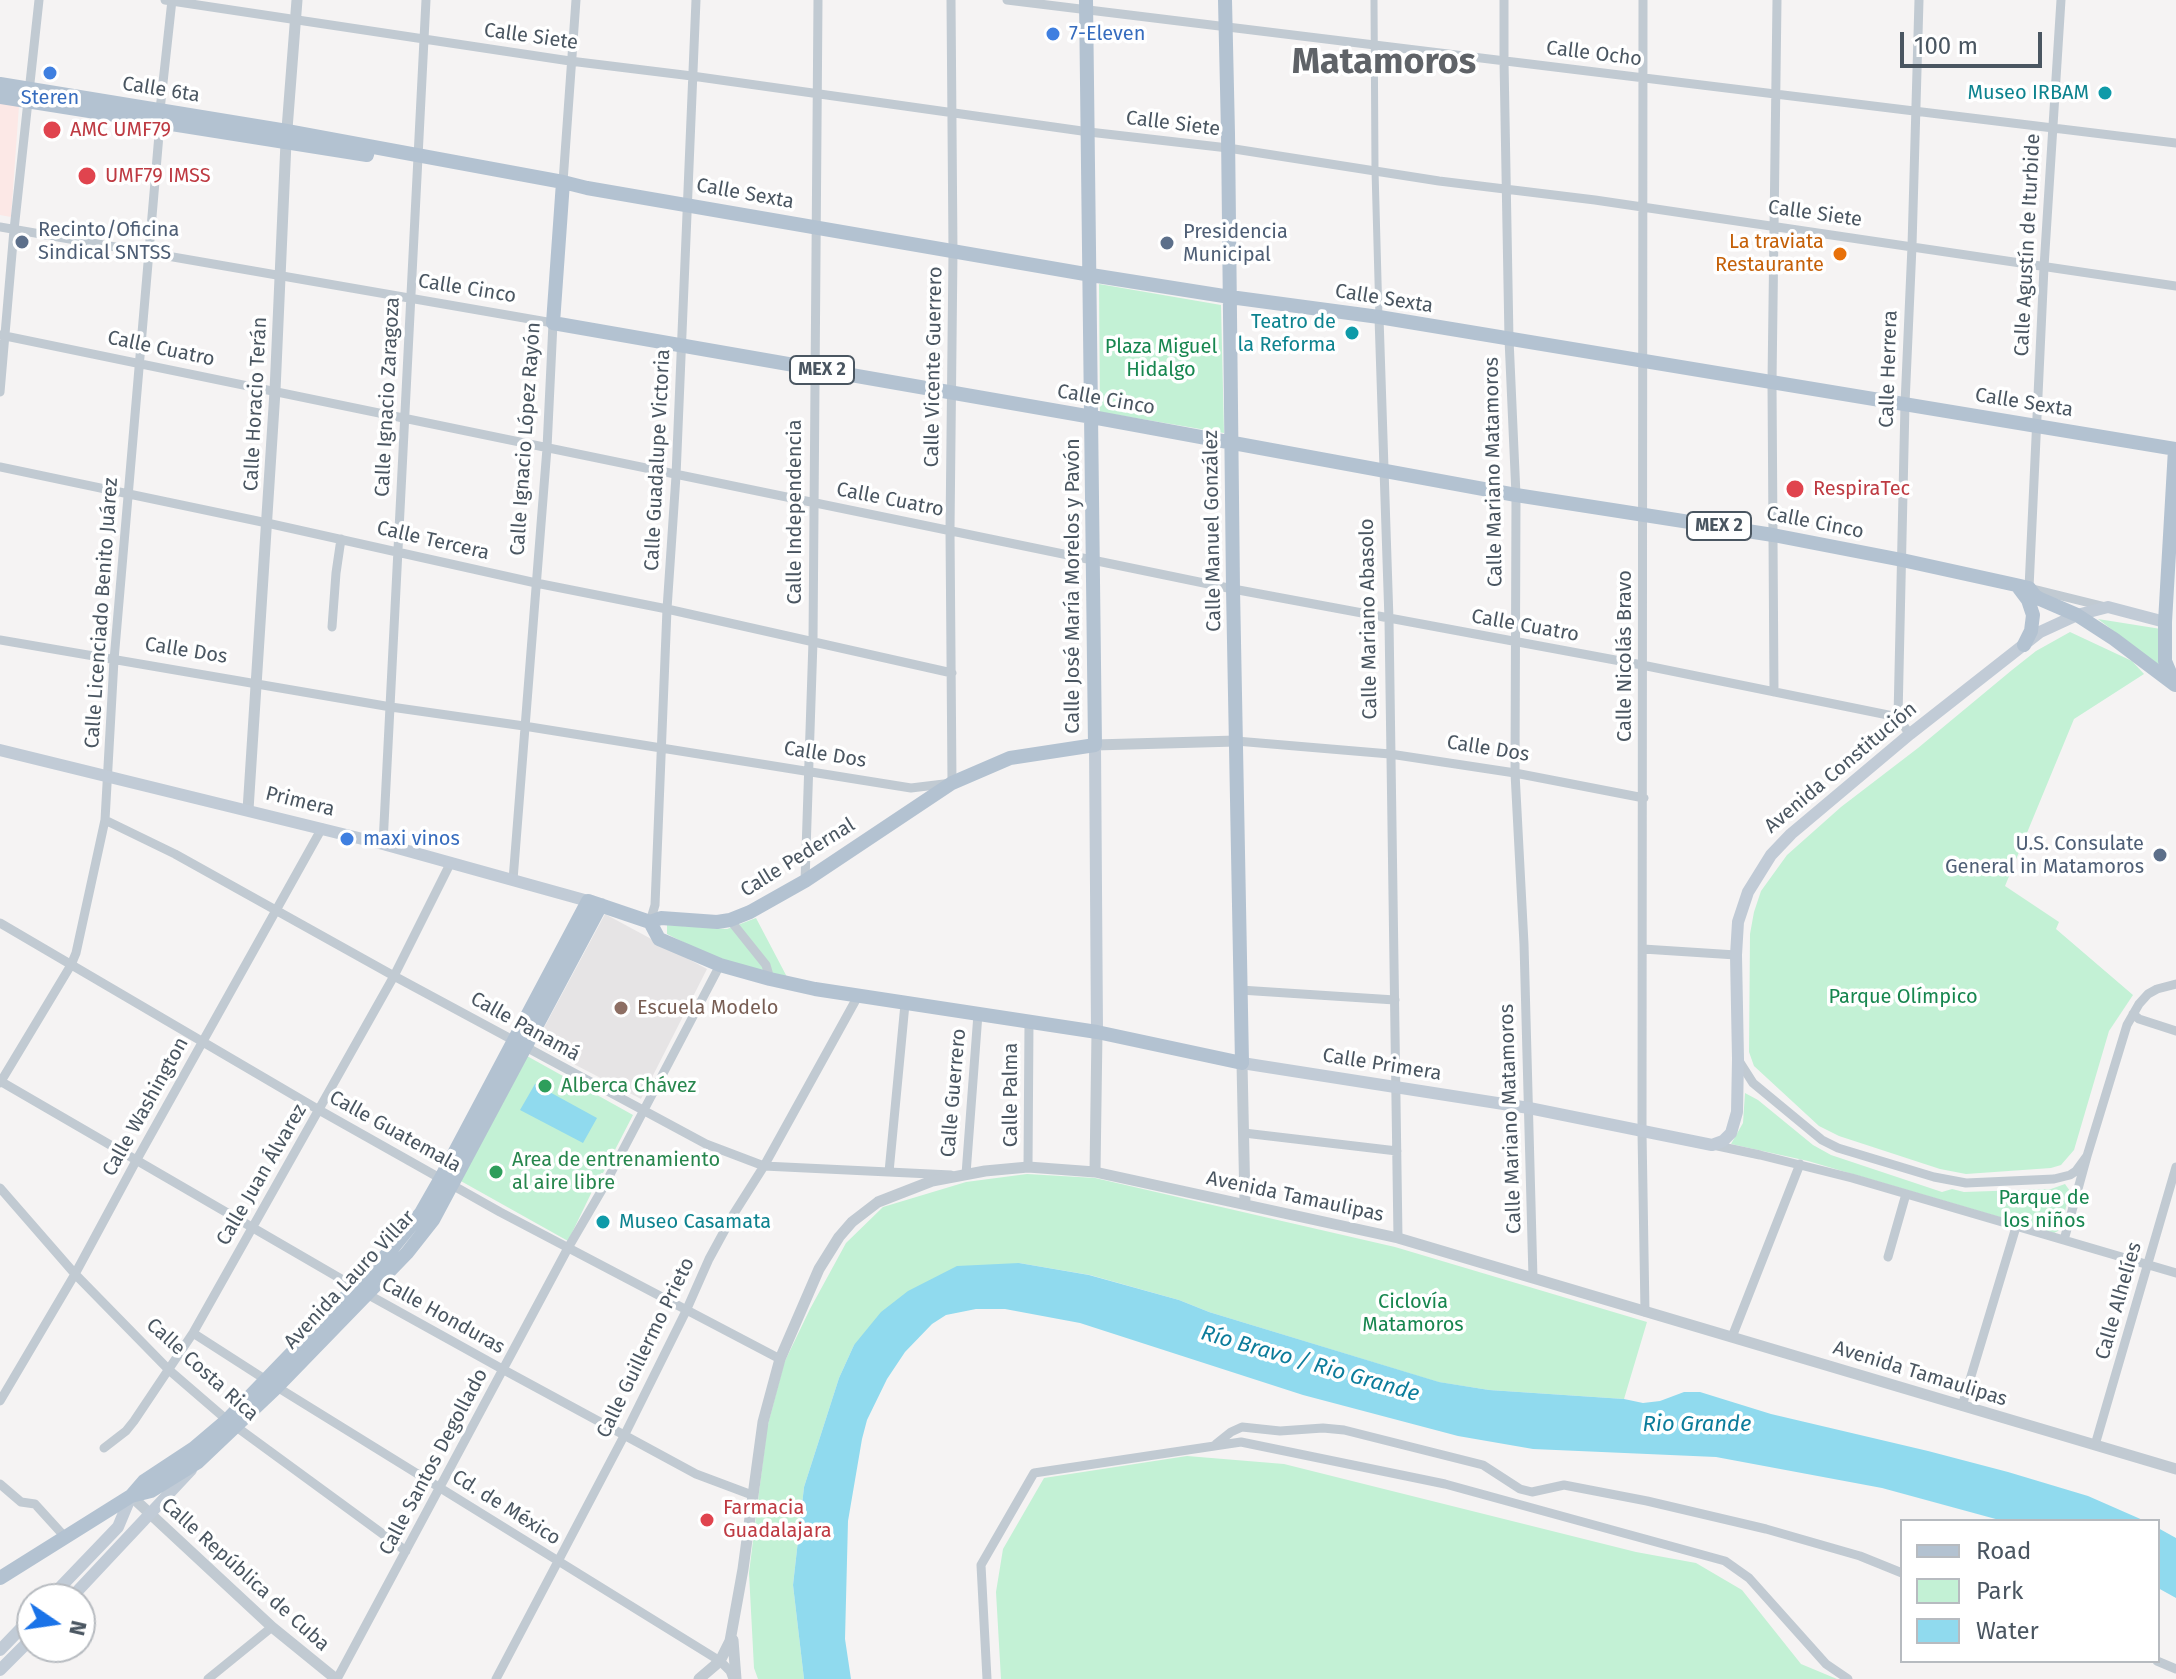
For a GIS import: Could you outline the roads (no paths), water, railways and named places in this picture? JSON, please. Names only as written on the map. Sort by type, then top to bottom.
[{"type":"main road","name":"Calle Manuel González","points":[[1225,0],[1242,1063]]},
{"type":"main road","name":"Calle José María Morelos y Pavón","points":[[1086,4],[1097,1032]]},
{"type":"main road","points":[[0,84],[28,95]]},
{"type":"main road","points":[[0,97],[28,95]]},
{"type":"main road","name":"Calle 6ta","points":[[28,95],[287,137]]},
{"type":"main road","name":"Calle Sexta","points":[[287,137],[562,187],[587,188],[1091,275],[1379,317],[2176,449]]},
{"type":"main road","name":"Calle Ignacio López Rayón","points":[[553,323],[562,187]]},
{"type":"main road","name":"Calle Cinco","points":[[553,323],[1516,495],[1773,535],[1902,560],[2024,591],[2077,615],[2176,686]]},
{"type":"main road","points":[[2176,449],[2174,532],[2164,624],[2165,661],[2176,686]]},
{"type":"main road","points":[[2024,591],[2033,615],[2031,631],[2024,645]]},
{"type":"main road","name":"Avenida Constitución","points":[[1712,1145],[1723,1141],[1731,1133],[1737,1112],[1738,922],[1756,877],[1771,855],[1791,834],[1910,735],[2050,627],[2077,615],[2108,607],[2164,624]]},
{"type":"main road","name":"Calle Dos","points":[[952,783],[1010,758],[1095,745]]},
{"type":"main road","name":"Primera","points":[[0,750],[322,828],[595,903]]},
{"type":"main road","name":"Calle Pedernal","points":[[650,922],[661,918],[717,922],[750,912],[805,881],[952,783]]},
{"type":"main road","name":"Calle Primera","points":[[595,903],[650,922],[659,939],[720,965],[815,989],[1097,1032],[1242,1063],[1529,1108],[1712,1145]]},
{"type":"main road","name":"Avenida Lauro Villar","points":[[131,1496],[151,1491],[198,1462],[361,1290],[416,1242],[433,1220],[447,1181],[595,903]]},
{"type":"main road","name":"Avenida Lauro Villar","points":[[0,1578],[131,1496],[144,1481],[232,1424]]},
{"type":"main road","points":[[85,1583],[198,1462]]},
{"type":"main road","points":[[66,1583],[118,1527],[131,1496]]},
{"type":"main road","points":[[0,1650],[16,1634]]},
{"type":"main road","points":[[0,1670],[16,1654]]},
{"type":"street","points":[[0,392],[2,335],[39,0]]},
{"type":"street","name":"Calle Siete","points":[[165,0],[570,61],[1228,148],[2176,286]]},
{"type":"street","name":"Calle Licenciado Benito Juárez","points":[[0,1082],[76,953],[105,820],[114,660],[172,0]]},
{"type":"street","name":"Calle Horacio Terán","points":[[248,810],[297,0]]},
{"type":"street","name":"Calle Ignacio Zaragoza","points":[[383,844],[426,0]]},
{"type":"street","name":"Calle Ignacio López Rayón","points":[[562,187],[576,0]]},
{"type":"street","name":"Calle Guadalupe Victoria","points":[[650,922],[655,905],[696,0]]},
{"type":"street","name":"Calle Independencia","points":[[805,881],[813,641],[818,0]]},
{"type":"street","name":"Calle Vicente Guerrero","points":[[951,0],[952,783]]},
{"type":"street","name":"Calle Ocho","points":[[1007,0],[1086,4],[1225,27],[2176,143]]},
{"type":"street","name":"Calle Mariano Abasolo","points":[[1374,0],[1375,170],[1389,620],[1398,1238]]},
{"type":"street","name":"Calle Mariano Matamoros","points":[[1504,0],[1509,339],[1516,495],[1515,773],[1524,944],[1533,1278]]},
{"type":"street","name":"Calle Nicolás Bravo","points":[[1643,0],[1642,1132],[1645,1312]]},
{"type":"street","points":[[1774,692],[1772,382],[1777,0]]},
{"type":"street","name":"Calle Herrera","points":[[1898,717],[1919,0]]},
{"type":"street","name":"Calle Agustín de Iturbide","points":[[2024,591],[2037,425],[2061,0]]},
{"type":"street","name":"Calle Cinco","points":[[0,227],[553,323]]},
{"type":"street","name":"Calle Ignacio López Rayón","points":[[513,880],[547,448],[553,323]]},
{"type":"street","name":"Calle Cuatro","points":[[2,335],[1092,561],[1389,620],[1642,665],[1898,717]]},
{"type":"street","points":[[2176,435],[2176,449]]},
{"type":"street","name":"Calle Tercera","points":[[0,467],[952,673]]},
{"type":"street","points":[[332,627],[341,539]]},
{"type":"street","points":[[2024,591],[2108,607]]},
{"type":"street","name":"Calle Dos","points":[[0,640],[391,707],[809,773],[911,788],[952,783]]},
{"type":"street","points":[[1898,717],[1910,735]]},
{"type":"street","name":"Calle Dos","points":[[1095,745],[1236,741],[1390,754],[1515,773],[1644,798]]},
{"type":"street","name":"Calle Panamá","points":[[105,820],[175,854],[706,1144],[764,1166],[960,1175]]},
{"type":"street","name":"Calle Washington","points":[[0,1401],[75,1274],[322,828]]},
{"type":"street","name":"Calle Juan Álvarez","points":[[104,1448],[126,1431],[193,1333],[394,976],[451,862]]},
{"type":"street","points":[[730,920],[766,965],[770,979]]},
{"type":"street","name":"Calle Guatemala","points":[[0,923],[319,1110],[568,1248],[780,1359]]},
{"type":"street","points":[[1643,949],[1736,955]]},
{"type":"street","name":"Calle Santos Degollado","points":[[337,1679],[720,965]]},
{"type":"street","points":[[2064,1240],[2123,1034],[2148,994],[2176,984]]},
{"type":"street","points":[[1240,990],[1395,1000]]},
{"type":"street","name":"Calle Guillermo Prieto","points":[[496,1679],[624,1436],[709,1259],[858,996]]},
{"type":"street","points":[[889,1172],[905,1004]]},
{"type":"street","name":"Calle Guerrero","points":[[960,1175],[978,1014]]},
{"type":"street","points":[[2133,1014],[2139,1019],[2176,1031]]},
{"type":"street","name":"Calle Palma","points":[[1028,1167],[1029,1022]]},
{"type":"street","name":"Calle José María Morelos y Pavón","points":[[1095,1172],[1097,1032]]},
{"type":"street","points":[[1738,1059],[1753,1083],[1822,1140],[1838,1148],[1934,1177],[1966,1183],[2054,1179],[2076,1171],[2087,1156]]},
{"type":"street","points":[[1242,1063],[1245,1204]]},
{"type":"street","name":"Calle Honduras","points":[[0,1082],[361,1290],[624,1436],[706,1478],[752,1495]]},
{"type":"street","points":[[1244,1133],[1397,1151]]},
{"type":"street","name":"Calle Primera","points":[[1712,1145],[1800,1164],[2176,1273]]},
{"type":"street","points":[[1732,1337],[1800,1164]]},
{"type":"street","name":"Avenida Tamaulipas","points":[[720,1661],[733,1628],[763,1422],[780,1359],[819,1269],[852,1222],[878,1202],[960,1175],[1028,1167],[1095,1172],[1398,1238],[2176,1469]]},
{"type":"street","name":"Calle Alhelíes","points":[[2095,1445],[2176,1167]]},
{"type":"street","name":"Calle Costa Rica","points":[[0,1188],[75,1274],[169,1370],[232,1424],[406,1551]]},
{"type":"street","points":[[1888,1257],[1906,1194]]},
{"type":"street","points":[[1962,1406],[2016,1227]]},
{"type":"street","name":"Cd. de México","points":[[193,1333],[720,1661]]},
{"type":"street","points":[[1215,1445],[1242,1427],[1280,1431],[1344,1430],[1483,1465],[1520,1489],[1532,1492],[1564,1485],[1647,1501],[1766,1529],[1860,1556],[1900,1572]]},
{"type":"street","points":[[987,1679],[981,1565],[1034,1473],[1241,1442],[1445,1484],[1725,1561],[1749,1578],[1826,1664],[1848,1679]]},
{"type":"street","points":[[0,1484],[21,1502],[35,1504],[65,1537]]},
{"type":"street","name":"Calle República de Cuba","points":[[131,1496],[272,1627],[337,1679]]},
{"type":"street","points":[[208,1679],[272,1627]]},
{"type":"street","points":[[733,1628],[734,1679]]},
{"type":"street","points":[[699,1679],[720,1661],[734,1679]]},
{"type":"water","points":[[535,1084],[597,1118],[583,1143],[520,1110]]},
{"type":"water","name":"Rio Grande","points":[[1019,1263],[1089,1275],[1179,1300],[1209,1312],[1439,1382],[1489,1390],[1643,1403],[1660,1401],[1684,1392],[1700,1392],[1771,1414],[2008,1472],[2088,1496],[2140,1519],[1996,1519],[1882,1488],[1716,1457],[1533,1449],[1458,1436],[1303,1395],[1080,1323],[1005,1309],[976,1309],[946,1315],[932,1324],[905,1352],[887,1379],[867,1420],[848,1521],[845,1639],[851,1679],[804,1679],[793,1585],[804,1487],[839,1378],[854,1345],[881,1312],[908,1291],[957,1266]]},
{"type":"water","points":[[2160,1529],[2176,1538],[2176,1598],[2160,1589]]},
{"type":"place","name":"7-Eleven","points":[[1053,34]]},
{"type":"place","name":"Steren","points":[[50,73]]},
{"type":"place","name":"Museo IRBAM","points":[[2105,93]]},
{"type":"place","name":"AMC UMF79","points":[[52,130]]},
{"type":"place","name":"UMF79 IMSS","points":[[87,176]]},
{"type":"place","name":"Recinto/Oficina Sindical SNTSS","points":[[22,242]]},
{"type":"place","name":"Presidencia Municipal","points":[[1167,243]]},
{"type":"place","name":"La traviata Restaurante","points":[[1840,254]]},
{"type":"place","name":"Teatro de la Reforma","points":[[1352,333]]},
{"type":"place","name":"RespiraTec","points":[[1795,489]]},
{"type":"place","name":"maxi vinos","points":[[347,839]]},
{"type":"place","name":"U.S. Consulate General in Matamoros","points":[[2160,855]]},
{"type":"place","name":"Escuela Modelo","points":[[621,1008]]},
{"type":"place","name":"Alberca Chávez","points":[[545,1086]]},
{"type":"place","name":"Area de entrenamiento al aire libre","points":[[496,1172]]},
{"type":"place","name":"Museo Casamata","points":[[603,1222]]},
{"type":"place","name":"Farmacia Guadalajara","points":[[707,1520]]},
{"type":"district","name":"Matamoros","points":[[1384,63]]},
{"type":"park label","name":"Plaza Miguel Hidalgo","points":[[1161,358]]},
{"type":"park label","name":"Parque Olímpico","points":[[1903,997]]},
{"type":"park label","name":"Parque de los niños","points":[[2044,1210]]},
{"type":"park label","name":"Ciclovía Matamoros","points":[[1413,1314]]},
{"type":"water label","name":"Río Bravo / Rio Grande","points":[[1310,1364]]}]
